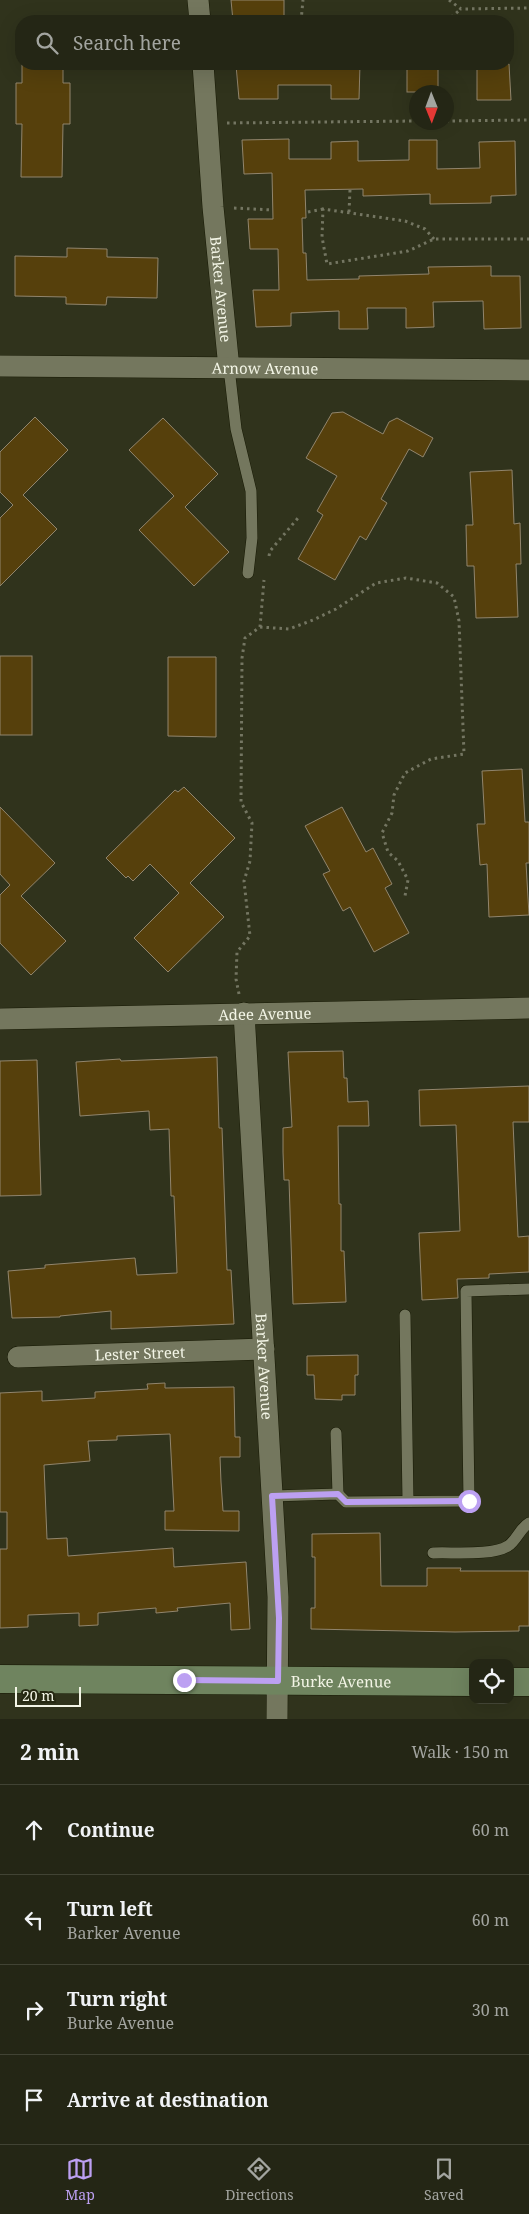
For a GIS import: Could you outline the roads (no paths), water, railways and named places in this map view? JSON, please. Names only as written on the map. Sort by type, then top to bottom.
[{"type":"main road","name":"Burke Avenue","points":[[0,1679],[469,1682]]},
{"type":"main road","points":[[514,1682],[529,1682]]},
{"type":"street","points":[[198,0],[199,15]]},
{"type":"street","name":"Barker Avenue","points":[[203,70],[213,207],[229,368]]},
{"type":"street","name":"Arnow Avenue","points":[[0,366],[529,370]]},
{"type":"street","name":"Adee Avenue","points":[[0,1019],[529,1008]]},
{"type":"street","name":"Barker Avenue","points":[[244,1013],[279,1618],[277,1719]]},
{"type":"street","name":"Lester Street","points":[[18,1357],[264,1349]]},
{"type":"lane","name":"Barker Avenue","points":[[229,368],[236,429],[250,491],[252,538],[248,573]]},
{"type":"lane","points":[[336,1434],[338,1494],[346,1502],[469,1501],[466,1292],[529,1289]]},
{"type":"lane","points":[[405,1315],[408,1501]]},
{"type":"lane","points":[[272,1496],[338,1494]]},
{"type":"lane","points":[[433,1553],[504,1548],[510,1545],[524,1526],[529,1523]]}]
